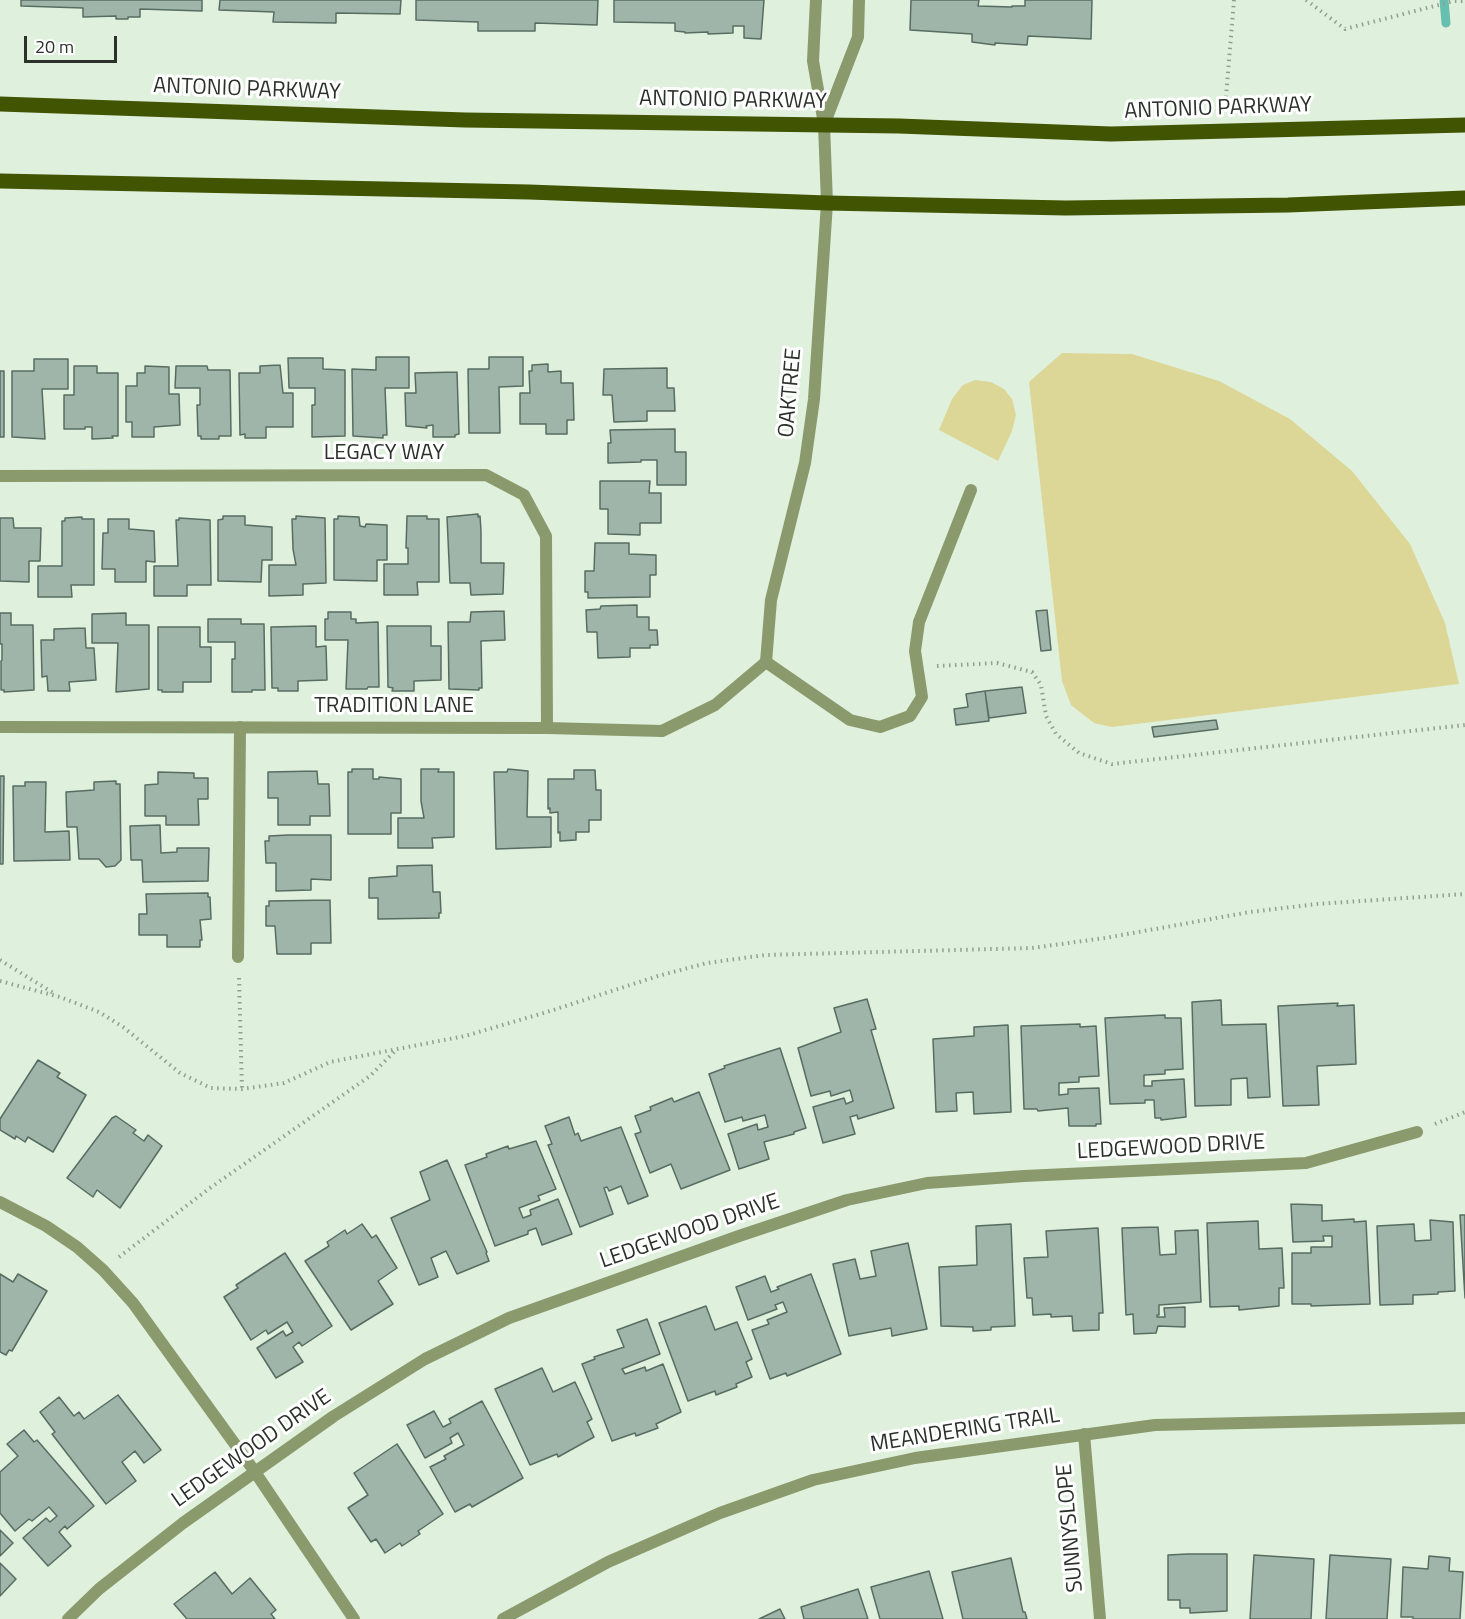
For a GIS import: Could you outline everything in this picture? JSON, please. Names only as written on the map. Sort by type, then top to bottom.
[{"type":"main road","name":"ANTONIO PARKWAY","points":[[0,104],[465,120],[899,126],[1111,134],[1465,125]]},
{"type":"main road","points":[[0,181],[529,192],[827,203],[1088,208],[1288,206],[1465,198]]},
{"type":"street","name":"OAKTREE","points":[[766,662],[771,600],[805,463],[814,399],[827,203],[824,125],[813,61],[816,0]]},
{"type":"street","points":[[824,125],[858,37],[859,0]]},
{"type":"street","name":"LEGACY WAY","points":[[0,476],[486,475],[524,495],[546,536],[547,728]]},
{"type":"street","points":[[766,662],[850,720],[880,727],[910,716],[922,697],[915,651],[919,622],[971,490]]},
{"type":"street","name":"TRADITION LANE","points":[[0,727],[547,728],[662,731],[715,705],[766,662]]},
{"type":"street","points":[[238,957],[240,727]]},
{"type":"street","name":"LEDGEWOOD DRIVE","points":[[68,1619],[99,1589],[183,1523],[334,1416],[425,1359],[509,1318],[847,1200],[927,1183],[1024,1176],[1306,1163],[1417,1132]]},
{"type":"street","points":[[0,1202],[46,1226],[77,1247],[103,1270],[134,1303],[255,1472],[354,1619]]},
{"type":"street","name":"MEANDERING TRAIL","points":[[503,1619],[608,1562],[720,1513],[813,1480],[915,1458],[1155,1425],[1465,1418]]},
{"type":"street","name":"SUNNYSLOPE","points":[[1084,1434],[1100,1619]]},
{"type":"path","points":[[1223,130],[1234,0]]},
{"type":"path","points":[[1306,0],[1345,29],[1454,1],[1465,1]]},
{"type":"path","points":[[918,666],[997,663],[1032,672],[1041,685],[1046,716],[1056,734],[1079,753],[1112,764],[1465,725]]},
{"type":"path","points":[[0,981],[60,997],[99,1012],[123,1027],[180,1073],[211,1088],[242,1089],[284,1083],[330,1062],[465,1036],[707,963],[765,955],[1032,948],[1305,905],[1465,894]]},
{"type":"path","points":[[238,957],[242,1089]]},
{"type":"path","points":[[0,960],[60,997]]},
{"type":"path","points":[[103,1270],[210,1188],[370,1076],[396,1049]]},
{"type":"path","points":[[1417,1132],[1465,1113]]},
{"type":"shaded area","points":[[1062,353],[1132,354],[1219,381],[1290,419],[1352,471],[1410,544],[1445,623],[1459,684],[1112,727],[1094,723],[1071,705],[1062,681],[1029,382]]},
{"type":"shaded area","points":[[975,380],[991,382],[1004,389],[1012,399],[1016,415],[1012,431],[998,461],[939,430],[952,399],[963,385]]},
{"type":"building","points":[[21,0],[202,0],[202,11],[140,9],[140,17],[128,17],[128,19],[116,19],[116,16],[83,17],[83,8],[21,6]]},
{"type":"building","points":[[220,0],[401,0],[400,14],[336,13],[336,23],[273,22],[274,12],[219,10]]},
{"type":"building","points":[[416,0],[598,0],[597,25],[535,23],[535,31],[478,31],[478,22],[416,20]]},
{"type":"building","points":[[614,0],[764,0],[761,39],[744,38],[744,26],[733,26],[733,33],[708,34],[708,32],[675,31],[675,23],[614,22]]},
{"type":"building","points":[[911,0],[979,0],[978,6],[1012,7],[1025,6],[1025,0],[1092,0],[1091,39],[1028,36],[1027,45],[995,43],[995,45],[972,42],[972,34],[910,30]]},
{"type":"building","points":[[376,357],[409,357],[409,388],[385,388],[387,435],[383,435],[383,438],[353,436],[352,369],[376,370]]},
{"type":"building","points":[[489,357],[523,357],[523,386],[499,387],[500,433],[469,433],[468,369],[489,369]]},
{"type":"building","points":[[288,358],[323,358],[323,369],[345,370],[345,436],[312,437],[312,405],[315,405],[315,388],[289,388]]},
{"type":"building","points":[[34,359],[68,359],[68,389],[42,389],[45,439],[12,437],[12,371],[34,371]]},
{"type":"building","points":[[548,364],[548,372],[561,371],[561,383],[573,383],[574,420],[567,420],[567,434],[546,434],[546,424],[520,424],[520,393],[530,393],[529,371],[532,371],[532,365]]},
{"type":"building","points":[[280,365],[283,393],[293,393],[293,427],[266,427],[266,438],[245,438],[245,434],[240,435],[239,373],[260,373],[260,366]]},
{"type":"building","points":[[74,366],[97,366],[97,373],[118,373],[118,436],[92,439],[92,427],[64,429],[64,395],[74,395]]},
{"type":"building","points":[[145,366],[169,367],[169,394],[179,394],[180,425],[154,427],[154,437],[132,437],[132,422],[126,422],[126,386],[137,386],[137,373],[145,373]]},
{"type":"building","points":[[176,366],[207,366],[208,370],[230,370],[231,436],[201,439],[201,436],[198,436],[197,405],[200,405],[200,388],[175,388]]},
{"type":"building","points":[[667,368],[667,388],[674,388],[675,411],[647,411],[647,421],[614,422],[612,395],[603,395],[604,369]]},
{"type":"building","points":[[0,371],[4,371],[4,437],[0,437]]},
{"type":"building","points":[[457,372],[459,434],[455,437],[433,437],[433,425],[426,426],[427,428],[406,426],[405,393],[416,393],[415,373]]},
{"type":"building","points":[[675,429],[675,452],[686,452],[686,485],[657,485],[657,460],[608,463],[610,430]]},
{"type":"building","points":[[600,481],[650,481],[649,493],[661,493],[661,523],[640,523],[640,535],[608,534],[608,509],[600,509]]},
{"type":"building","points":[[478,514],[481,531],[481,563],[504,563],[503,594],[471,595],[470,583],[450,583],[447,517]]},
{"type":"building","points":[[223,516],[245,516],[245,525],[272,527],[272,560],[262,560],[261,582],[218,581],[218,520],[223,519]]},
{"type":"building","points":[[296,516],[325,518],[326,583],[303,584],[303,595],[269,596],[269,565],[296,565],[292,519],[296,519]]},
{"type":"building","points":[[338,516],[359,517],[360,526],[365,527],[366,524],[387,525],[387,560],[377,560],[377,581],[334,580],[334,519],[338,519]]},
{"type":"building","points":[[407,516],[427,516],[427,519],[439,519],[439,582],[417,582],[418,595],[384,595],[384,564],[408,564]]},
{"type":"building","points":[[82,517],[82,519],[94,519],[94,585],[71,585],[72,597],[38,597],[38,566],[62,566],[62,521],[65,521],[65,518]]},
{"type":"building","points":[[0,518],[13,518],[14,528],[41,528],[40,561],[29,561],[29,582],[0,581]]},
{"type":"building","points":[[179,518],[210,520],[211,585],[187,585],[187,596],[154,596],[154,566],[178,566],[176,520]]},
{"type":"building","points":[[108,519],[129,519],[129,529],[154,531],[155,562],[146,561],[146,582],[115,582],[115,569],[102,569],[103,533],[108,533]]},
{"type":"building","points":[[595,543],[629,543],[629,554],[656,555],[656,575],[650,575],[650,597],[588,598],[588,592],[585,592],[585,571],[594,571]]},
{"type":"building","points":[[637,605],[637,617],[649,617],[649,630],[657,630],[658,645],[650,645],[650,648],[630,648],[630,657],[598,658],[597,632],[587,632],[586,610],[600,609],[601,606]]},
{"type":"building","points":[[1047,610],[1051,650],[1041,651],[1036,611]]},
{"type":"building","points":[[504,611],[505,640],[481,641],[482,688],[479,690],[449,689],[448,622],[470,622],[471,612]]},
{"type":"building","points":[[328,612],[351,612],[351,619],[356,619],[356,623],[378,622],[379,687],[346,689],[348,640],[325,640],[325,619],[328,619]]},
{"type":"building","points":[[0,613],[11,613],[11,625],[33,625],[34,690],[4,692],[1,690]]},
{"type":"building","points":[[126,613],[126,625],[149,625],[149,689],[116,692],[118,643],[92,643],[92,614]]},
{"type":"building","points":[[208,619],[241,619],[241,624],[264,624],[265,690],[232,692],[232,659],[235,659],[235,642],[208,642]]},
{"type":"building","points":[[316,626],[316,647],[326,646],[327,680],[298,681],[298,691],[278,691],[278,688],[272,688],[271,627]]},
{"type":"building","points":[[387,626],[431,626],[431,646],[441,646],[441,680],[414,681],[414,691],[392,691],[393,688],[388,687]]},
{"type":"building","points":[[158,627],[200,627],[200,647],[211,647],[211,682],[183,682],[183,692],[158,690]]},
{"type":"building","points":[[85,628],[86,648],[94,648],[96,680],[69,682],[70,691],[48,691],[47,676],[42,677],[41,640],[54,640],[54,629]]},
{"type":"building","points":[[1022,687],[1026,713],[989,718],[985,691]]},
{"type":"building","points":[[985,691],[989,721],[956,725],[954,709],[968,707],[966,694]]},
{"type":"building","points":[[1216,720],[1218,729],[1154,737],[1152,727]]},
{"type":"building","points":[[352,769],[373,769],[373,779],[379,779],[379,777],[401,779],[401,813],[391,813],[391,834],[348,834],[348,772],[352,772]]},
{"type":"building","points":[[421,769],[454,772],[454,837],[432,838],[433,848],[398,848],[398,818],[424,818],[421,801]]},
{"type":"building","points":[[508,769],[528,771],[527,817],[551,817],[551,847],[496,849],[494,772],[507,772]]},
{"type":"building","points":[[574,770],[595,770],[596,790],[601,790],[601,820],[589,820],[589,832],[576,832],[576,840],[560,841],[558,812],[550,813],[550,808],[548,809],[548,779],[574,779]]},
{"type":"building","points":[[317,771],[318,784],[329,784],[330,816],[310,816],[310,825],[278,825],[278,798],[268,798],[268,772]]},
{"type":"building","points":[[158,772],[194,773],[194,778],[208,778],[208,799],[198,799],[199,825],[166,825],[166,816],[145,816],[145,785],[158,784]]},
{"type":"building","points":[[0,776],[4,776],[3,864],[0,864]]},
{"type":"building","points":[[116,781],[116,784],[120,784],[121,860],[115,866],[106,867],[99,859],[79,859],[77,827],[67,827],[66,792],[94,790],[94,782]]},
{"type":"building","points":[[25,782],[46,782],[45,832],[69,831],[70,860],[14,861],[13,786],[25,786]]},
{"type":"building","points":[[160,825],[161,853],[177,852],[177,848],[209,848],[208,881],[143,882],[142,860],[131,860],[130,826]]},
{"type":"building","points":[[331,835],[331,880],[311,879],[311,890],[276,891],[276,863],[266,863],[265,841],[269,841],[269,836]]},
{"type":"building","points":[[432,865],[433,892],[440,892],[441,913],[439,913],[439,918],[378,919],[378,898],[369,898],[369,878],[397,876],[397,866]]},
{"type":"building","points":[[208,893],[211,919],[200,920],[202,940],[200,940],[200,947],[167,947],[167,935],[139,935],[139,914],[147,914],[146,894]]},
{"type":"building","points":[[330,900],[331,943],[311,943],[311,954],[277,954],[275,926],[266,926],[266,906],[269,906],[269,901]]},
{"type":"building","points":[[867,999],[876,1029],[871,1030],[894,1108],[858,1119],[857,1115],[850,1117],[855,1134],[823,1143],[813,1107],[844,1098],[846,1104],[853,1101],[850,1090],[831,1096],[830,1091],[811,1096],[798,1048],[841,1032],[834,1008]]},
{"type":"building","points":[[1221,1000],[1222,1025],[1266,1024],[1270,1097],[1248,1098],[1247,1078],[1231,1079],[1231,1105],[1195,1106],[1192,1002]]},
{"type":"building","points":[[1338,1003],[1337,1006],[1354,1005],[1356,1064],[1317,1066],[1319,1105],[1283,1106],[1278,1006]]},
{"type":"building","points":[[1165,1015],[1165,1018],[1181,1018],[1183,1069],[1165,1070],[1165,1074],[1144,1075],[1144,1086],[1152,1086],[1152,1081],[1184,1079],[1186,1117],[1161,1120],[1161,1118],[1155,1118],[1154,1100],[1145,1100],[1145,1103],[1110,1104],[1105,1018]]},
{"type":"building","points":[[1080,1024],[1080,1027],[1096,1026],[1099,1076],[1079,1077],[1079,1082],[1059,1083],[1059,1095],[1068,1094],[1068,1089],[1099,1088],[1101,1124],[1096,1124],[1096,1126],[1069,1126],[1068,1108],[1038,1111],[1037,1109],[1024,1109],[1021,1026]]},
{"type":"building","points":[[1008,1025],[1011,1112],[974,1114],[973,1092],[956,1093],[957,1111],[936,1112],[933,1039],[974,1036],[974,1027]]},
{"type":"building","points":[[780,1048],[806,1128],[794,1134],[764,1142],[769,1159],[739,1169],[728,1134],[757,1124],[758,1130],[768,1127],[765,1115],[743,1121],[742,1117],[725,1122],[709,1074],[725,1068],[724,1066]]},
{"type":"building","points":[[38,1060],[60,1073],[57,1077],[86,1095],[53,1152],[28,1137],[25,1142],[0,1130],[0,1119]]},
{"type":"building","points":[[699,1092],[730,1170],[681,1189],[671,1164],[650,1173],[635,1134],[641,1132],[635,1116],[672,1098],[674,1102]]},
{"type":"building","points":[[116,1116],[136,1130],[133,1133],[144,1141],[148,1135],[162,1146],[120,1208],[97,1190],[93,1197],[67,1178],[112,1118]]},
{"type":"building","points":[[569,1117],[575,1135],[578,1133],[581,1141],[621,1127],[648,1196],[628,1204],[621,1186],[609,1191],[607,1187],[604,1188],[613,1214],[580,1227],[548,1145],[552,1144],[545,1126]]},
{"type":"building","points":[[536,1141],[556,1189],[538,1196],[540,1200],[519,1208],[523,1218],[531,1215],[530,1210],[558,1199],[572,1234],[542,1245],[536,1228],[528,1231],[528,1234],[495,1246],[465,1165],[508,1146],[509,1149]]},
{"type":"building","points":[[447,1160],[489,1261],[457,1274],[446,1251],[431,1258],[438,1277],[419,1285],[391,1218],[430,1200],[420,1172]]},
{"type":"building","points":[[1291,1204],[1322,1205],[1322,1221],[1354,1219],[1354,1222],[1366,1221],[1370,1304],[1311,1306],[1311,1304],[1292,1304],[1292,1253],[1311,1253],[1311,1247],[1332,1247],[1332,1236],[1323,1236],[1324,1241],[1293,1242]]},
{"type":"building","points":[[1460,1215],[1465,1215],[1465,1298]]},
{"type":"building","points":[[1430,1220],[1453,1222],[1455,1291],[1413,1295],[1413,1304],[1380,1305],[1377,1226],[1414,1224],[1415,1241],[1431,1240]]},
{"type":"building","points":[[1258,1221],[1259,1249],[1282,1248],[1284,1288],[1279,1288],[1279,1306],[1239,1310],[1239,1306],[1210,1307],[1207,1223]]},
{"type":"building","points":[[362,1224],[372,1238],[376,1235],[397,1268],[378,1281],[393,1304],[351,1330],[305,1261],[329,1246],[327,1242],[345,1230],[347,1234]]},
{"type":"building","points":[[1011,1224],[1015,1326],[991,1327],[991,1330],[973,1331],[973,1327],[941,1326],[939,1267],[977,1265],[976,1226]]},
{"type":"building","points":[[1158,1227],[1160,1255],[1176,1254],[1175,1231],[1198,1230],[1201,1302],[1159,1305],[1157,1317],[1165,1317],[1164,1308],[1185,1307],[1185,1327],[1158,1326],[1156,1333],[1134,1334],[1133,1314],[1126,1315],[1122,1228]]},
{"type":"building","points":[[1098,1228],[1103,1313],[1099,1313],[1099,1330],[1073,1331],[1072,1316],[1033,1315],[1032,1298],[1027,1298],[1024,1258],[1048,1257],[1046,1231]]},
{"type":"building","points":[[908,1243],[927,1329],[892,1336],[891,1328],[849,1336],[833,1264],[855,1259],[860,1279],[876,1276],[871,1251]]},
{"type":"building","points":[[285,1253],[332,1326],[302,1346],[299,1342],[293,1347],[303,1362],[276,1378],[257,1348],[283,1331],[286,1336],[293,1332],[287,1322],[268,1334],[266,1330],[251,1340],[224,1297],[238,1288],[236,1285]]},
{"type":"building","points":[[0,1274],[13,1282],[18,1274],[47,1291],[12,1351],[9,1350],[6,1355],[0,1352]]},
{"type":"building","points":[[811,1274],[841,1354],[787,1376],[786,1373],[770,1379],[752,1330],[769,1324],[767,1320],[787,1312],[783,1302],[775,1305],[777,1309],[748,1320],[736,1287],[765,1276],[771,1292],[779,1289],[777,1287]]},
{"type":"building","points":[[706,1306],[715,1330],[737,1322],[752,1359],[746,1362],[752,1377],[736,1384],[737,1387],[716,1395],[715,1391],[688,1401],[659,1323]]},
{"type":"building","points":[[647,1319],[660,1354],[622,1369],[625,1374],[645,1367],[646,1371],[663,1364],[681,1412],[656,1424],[658,1428],[612,1441],[582,1364],[595,1359],[594,1357],[624,1347],[617,1330]]},
{"type":"building","points":[[542,1368],[553,1392],[575,1382],[592,1419],[587,1422],[594,1437],[558,1457],[557,1454],[530,1465],[495,1389]]},
{"type":"building","points":[[118,1395],[161,1450],[144,1463],[135,1451],[122,1462],[136,1481],[106,1504],[52,1434],[55,1432],[40,1412],[59,1397],[74,1416],[79,1412],[84,1419]]},
{"type":"building","points":[[482,1401],[523,1478],[472,1507],[470,1504],[455,1512],[430,1467],[446,1459],[444,1456],[464,1445],[458,1433],[450,1438],[452,1443],[425,1458],[407,1425],[434,1411],[443,1427],[451,1423],[449,1419]]},
{"type":"building","points":[[24,1430],[34,1442],[37,1440],[94,1506],[67,1529],[65,1526],[59,1532],[71,1546],[48,1566],[23,1538],[46,1518],[50,1522],[57,1516],[49,1507],[15,1531],[0,1513],[0,1472],[18,1456],[7,1444]]},
{"type":"building","points":[[397,1444],[443,1514],[418,1531],[420,1534],[402,1546],[400,1543],[385,1553],[376,1539],[371,1542],[348,1508],[368,1495],[354,1473]]},
{"type":"building","points":[[0,1530],[13,1543],[0,1556]]},
{"type":"building","points":[[1227,1554],[1227,1611],[1190,1613],[1190,1608],[1180,1608],[1180,1600],[1168,1600],[1168,1555]]},
{"type":"building","points":[[1254,1555],[1314,1559],[1311,1619],[1250,1619]]},
{"type":"building","points":[[1330,1555],[1391,1559],[1387,1619],[1326,1619]]},
{"type":"building","points":[[1429,1556],[1450,1558],[1449,1571],[1463,1572],[1460,1619],[1401,1617],[1403,1567],[1428,1569]]},
{"type":"building","points":[[1011,1558],[1023,1612],[1027,1619],[963,1619],[952,1572]]},
{"type":"building","points":[[0,1563],[16,1579],[0,1596]]},
{"type":"building","points":[[929,1571],[943,1619],[880,1619],[871,1587]]},
{"type":"building","points":[[215,1572],[232,1594],[250,1578],[276,1610],[271,1614],[275,1619],[187,1619],[174,1604]]},
{"type":"building","points":[[858,1589],[868,1619],[804,1619],[801,1607]]},
{"type":"building","points":[[780,1609],[785,1619],[759,1619]]},
{"type":"waterway","points":[[1444,0],[1446,23]]}]
